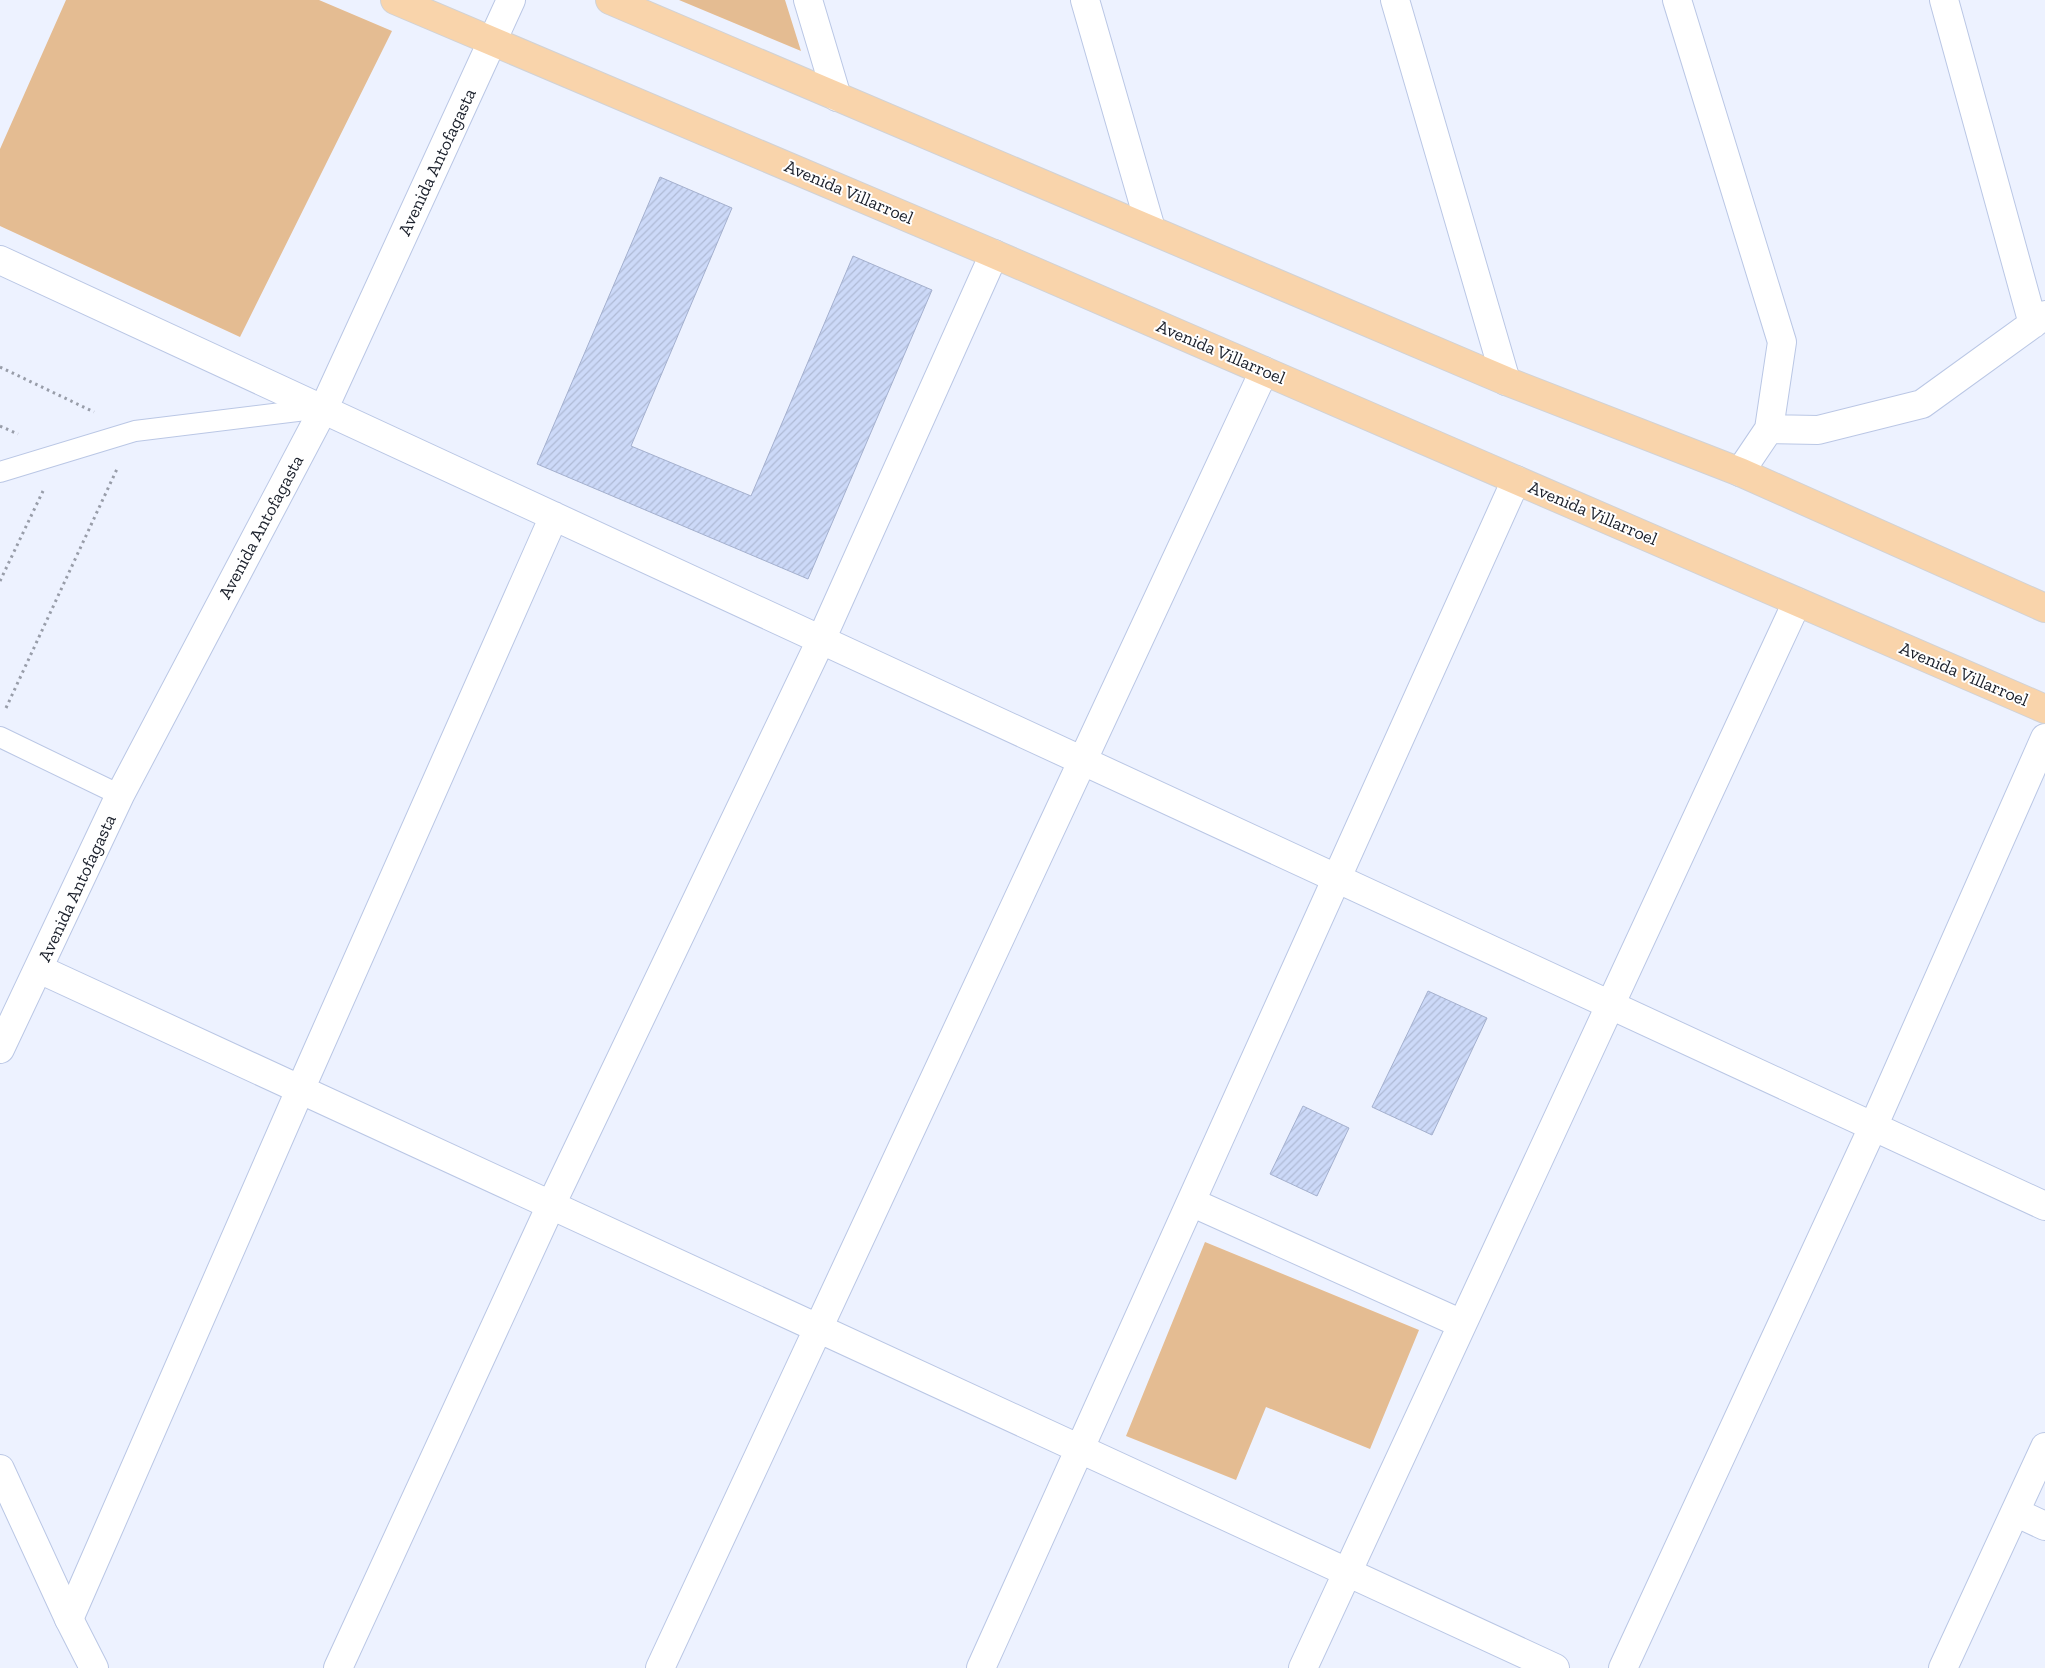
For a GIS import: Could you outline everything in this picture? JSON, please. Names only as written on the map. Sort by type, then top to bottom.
[{"type":"main road","name":"Avenida Villarroel","points":[[395,0],[994,254],[2045,709]]},
{"type":"main road","points":[[610,0],[1506,380],[1740,472],[2045,608]]},
{"type":"street","name":"Avenida Antofagasta","points":[[0,1049],[120,795],[324,408],[511,0]]},
{"type":"street","points":[[808,0],[837,97]]},
{"type":"street","points":[[1086,0],[1152,230]]},
{"type":"street","points":[[1395,0],[1506,380]]},
{"type":"street","points":[[1678,0],[1782,342],[1769,430],[1740,472]]},
{"type":"street","points":[[1769,430],[1818,430],[1922,404],[2039,320],[1944,0]]},
{"type":"street","points":[[338,1668],[551,1205],[821,640],[994,254]]},
{"type":"street","points":[[0,260],[324,408],[2045,1206]]},
{"type":"street","points":[[660,1668],[1264,371]]},
{"type":"street","points":[[981,1668],[1516,480]]},
{"type":"street","points":[[69,1619],[554,516]]},
{"type":"street","points":[[1303,1668],[1797,602]]},
{"type":"street","points":[[1623,1668],[1873,1126],[2045,738]]},
{"type":"street","points":[[39,969],[1555,1668]]},
{"type":"street","points":[[1191,1202],[1462,1324]]},
{"type":"street","points":[[1942,1668],[2045,1447]]},
{"type":"street","points":[[0,1469],[69,1619],[94,1668]]},
{"type":"street","points":[[2015,1512],[2045,1526]]},
{"type":"lane","points":[[0,472],[135,431],[324,408]]},
{"type":"lane","points":[[0,737],[120,795]]},
{"type":"path","points":[[0,367],[135,431],[4,711]]},
{"type":"shaded area","points":[[66,0],[319,0],[392,31],[240,337],[0,226],[0,149]]},
{"type":"shaded area","points":[[679,0],[785,0],[801,51]]},
{"type":"shaded area","points":[[1205,1242],[1419,1330],[1370,1449],[1266,1407],[1236,1480],[1126,1436]]},
{"type":"building","points":[[660,177],[732,208],[631,446],[751,496],[853,256],[932,290],[808,579],[537,464]]},
{"type":"building","points":[[1428,991],[1487,1018],[1432,1135],[1372,1107]]},
{"type":"building","points":[[1303,1106],[1349,1128],[1317,1196],[1270,1174]]}]
